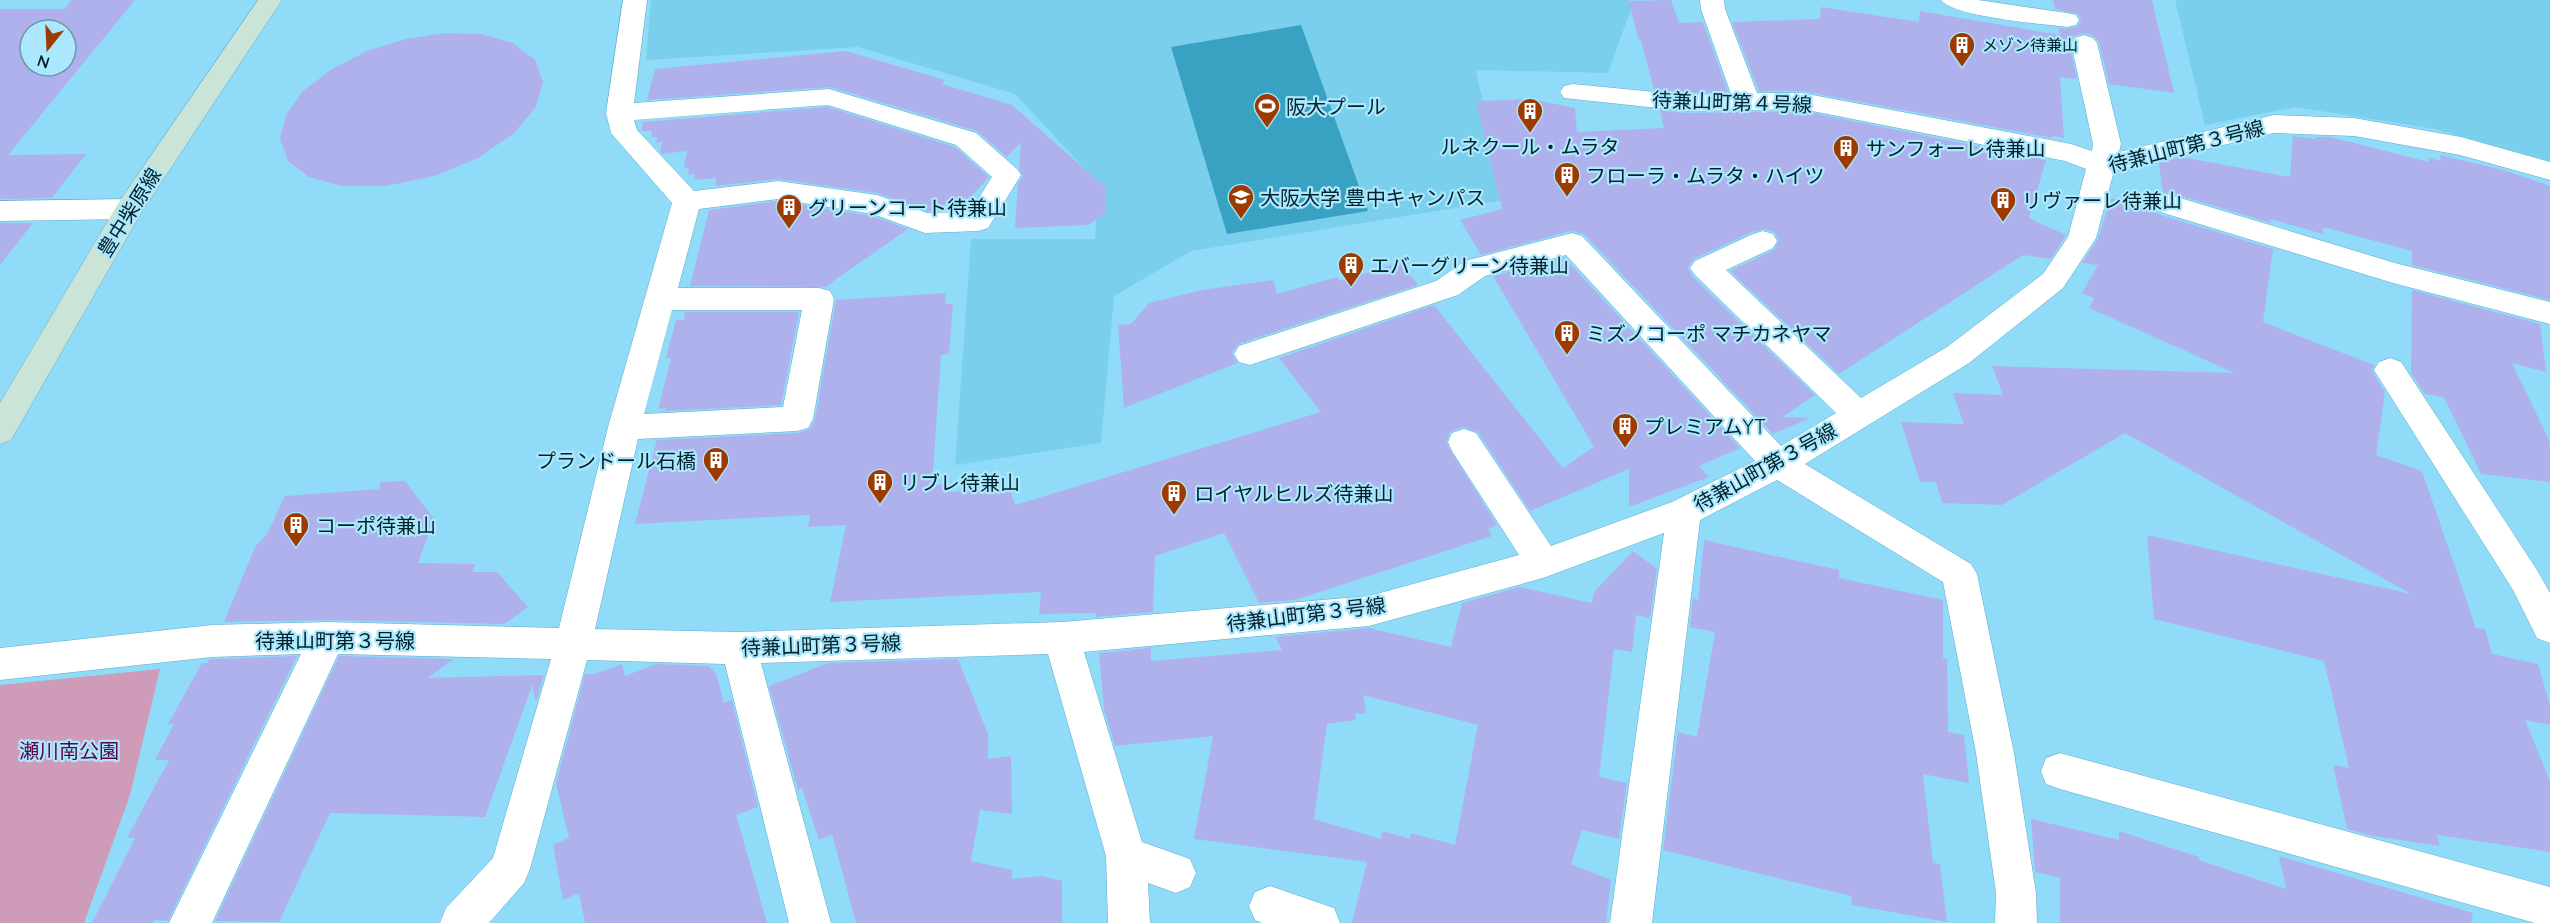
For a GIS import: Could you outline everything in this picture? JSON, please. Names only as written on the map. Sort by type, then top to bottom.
[{"type":"street","name":"豊中柴原線","points":[[0,431],[129,209],[270,0]]},
{"type":"street","points":[[635,0],[619,113],[624,133],[687,201]]},
{"type":"street","points":[[1712,0],[1713,9],[1747,102]]},
{"type":"street","points":[[1953,0],[1968,6],[2067,20]]},
{"type":"street","points":[[2084,43],[2107,144],[2101,165]]},
{"type":"street","name":"待兼山町第４号線","points":[[1573,92],[1686,103],[1802,101],[2071,153],[2101,165]]},
{"type":"street","points":[[619,113],[829,97],[966,139],[1007,175],[978,221],[925,223],[877,206],[778,190],[687,201]]},
{"type":"street","name":"待兼山町第３号線","points":[[0,664],[213,641],[327,638],[740,648],[1062,638],[1369,611],[1543,563],[1684,512],[1778,464],[1857,414],[1958,355],[2054,280],[2082,238],[2101,165],[2274,124],[2354,127],[2461,146],[2550,171]]},
{"type":"street","points":[[461,923],[510,868],[574,643],[624,427],[687,201]]},
{"type":"street","points":[[2167,204],[2393,273],[2550,313]]},
{"type":"street","points":[[0,211],[129,209]]},
{"type":"street","points":[[1763,241],[1705,268],[1857,414]]},
{"type":"street","points":[[1250,354],[1447,288],[1475,268],[1572,243],[1778,464],[1959,574],[1995,753],[2016,893],[2016,923]]},
{"type":"street","points":[[624,427],[797,419],[819,299],[661,299]]},
{"type":"street","points":[[2390,370],[2525,580],[2550,627]]},
{"type":"street","points":[[1464,442],[1543,563]]},
{"type":"street","points":[[1630,923],[1684,512]]},
{"type":"street","points":[[190,923],[327,638]]},
{"type":"street","points":[[1062,638],[1126,856],[1129,923]]},
{"type":"street","points":[[740,648],[810,923]]},
{"type":"street","points":[[2060,771],[2550,907]]},
{"type":"street","points":[[1126,856],[1176,873]]},
{"type":"street","points":[[1270,906],[1319,923]]},
{"type":"shaded area","name":"大阪大学 豊中キャンパス","points":[[651,0],[1629,0],[1632,6],[1608,73],[1476,70],[1504,200],[1191,251],[1114,296],[1101,443],[955,465],[971,239],[1095,239],[1099,184],[1015,94],[858,47],[646,60]]},
{"type":"shaded area","points":[[2175,0],[2550,0],[2550,161],[2435,129],[2295,107],[2205,125]]},
{"type":"shaded area","name":"阪大プール","points":[[1301,25],[1368,211],[1227,234],[1171,47]]},
{"type":"green space","name":"瀬川南公園","points":[[160,669],[130,795],[84,923],[0,923],[0,685]]},
{"type":"building","points":[[72,0],[135,0],[78,70],[78,18],[18,18],[18,78],[71,78],[8,155],[86,154],[52,198],[0,199],[0,9],[64,9]]},
{"type":"building","points":[[1671,0],[1679,23],[1703,22],[1728,92],[1686,93],[1654,90],[1628,1]]},
{"type":"building","points":[[2053,0],[2152,0],[2174,93],[2109,84],[2099,42],[2094,36],[2085,33],[2074,36],[2069,43],[2077,79],[2060,77],[2064,138],[2053,136],[2052,138],[1802,91],[1759,91],[1732,22],[1820,19],[1821,7],[1919,22],[1920,11],[2060,35],[2058,28],[2067,29],[2078,26],[2081,21],[2078,14],[2055,9]]},
{"type":"building","points":[[445,33],[481,34],[513,43],[535,60],[543,82],[536,107],[513,134],[478,158],[434,176],[386,186],[342,186],[309,177],[288,161],[280,139],[286,115],[303,91],[332,69],[367,51],[406,39]]},
{"type":"building","points":[[846,51],[945,80],[942,84],[1012,105],[1105,187],[1105,214],[1088,225],[1015,228],[1018,184],[1023,176],[1019,168],[1021,142],[1007,157],[977,131],[830,87],[647,100],[655,69]]},
{"type":"building","points":[[1531,99],[1575,108],[1577,132],[1664,128],[1660,110],[1686,113],[1802,111],[2046,160],[2029,218],[2066,235],[2051,259],[2023,255],[1839,374],[1730,271],[1774,250],[1779,240],[1774,232],[1764,229],[1752,232],[1694,259],[1688,268],[1693,277],[1815,395],[1782,417],[1810,418],[1773,434],[1584,234],[1571,231],[1481,255],[1460,220],[1502,209],[1476,101]]},
{"type":"building","points":[[828,107],[955,147],[989,177],[960,209],[945,204],[935,211],[927,211],[877,193],[778,179],[715,186],[716,178],[694,180],[695,174],[688,175],[689,168],[684,168],[687,151],[662,154],[660,151],[662,142],[656,143],[657,137],[651,137],[652,131],[641,131],[643,122]]},
{"type":"building","points":[[2293,136],[2315,139],[2315,137],[2330,137],[2429,162],[2429,158],[2441,161],[2440,155],[2507,171],[2550,186],[2550,300],[2412,265],[2412,251],[2323,227],[2323,234],[2270,219],[2271,223],[2168,192],[2163,193],[2159,163],[2182,157],[2290,177]]},
{"type":"building","points":[[2111,198],[2273,249],[2263,322],[2374,365],[2372,371],[2385,392],[2376,455],[2422,471],[2476,628],[2485,629],[2492,654],[2538,664],[2550,705],[2550,725],[2525,720],[2550,781],[2550,852],[2437,835],[2440,846],[2373,836],[2347,829],[2333,765],[2349,768],[2324,661],[2154,619],[2147,535],[2411,594],[2125,433],[2002,505],[1942,503],[1936,482],[1920,482],[1901,422],[1964,424],[1953,393],[2003,395],[1992,366],[2235,373],[2089,308],[2094,298],[2082,293],[2098,265],[2082,263],[2098,239]]},
{"type":"building","points":[[778,201],[872,216],[908,229],[825,287],[690,286],[709,210]]},
{"type":"building","points":[[0,223],[33,223],[0,265]]},
{"type":"building","points":[[1565,258],[1740,448],[1699,466],[1709,477],[1629,507],[1629,469],[1530,511],[1478,432],[1463,427],[1450,432],[1446,443],[1497,525],[1488,529],[1492,536],[1295,600],[1259,603],[1224,533],[1155,556],[1153,612],[1096,617],[1096,613],[1039,614],[1041,592],[830,602],[846,525],[808,527],[810,515],[635,524],[657,440],[797,433],[810,429],[815,419],[836,300],[946,293],[945,304],[953,304],[949,354],[941,355],[932,485],[949,484],[949,492],[1009,488],[1015,505],[1321,412],[1279,358],[1434,305],[1563,468],[1594,447],[1493,276]]},
{"type":"building","points":[[1401,262],[1418,285],[1238,344],[1232,353],[1237,363],[1124,408],[1118,325],[1131,324],[1149,303],[1202,290],[1273,280],[1277,294],[1337,277],[1340,281]]},
{"type":"building","points":[[2412,290],[2540,324],[2546,372],[2512,363],[2550,442],[2550,482],[2481,474],[2444,397],[2425,394],[2411,373]]},
{"type":"building","points":[[685,312],[799,312],[781,405],[665,411],[666,408],[658,409],[671,358],[666,358],[676,320],[684,320]]},
{"type":"building","points":[[405,481],[434,519],[418,563],[476,564],[472,572],[497,572],[528,607],[504,624],[327,620],[224,622],[255,547],[267,534],[285,496],[379,489],[381,482]]},
{"type":"building","points":[[1704,540],[1839,570],[1839,578],[1943,600],[1943,658],[1947,659],[1948,732],[1964,735],[1969,783],[1923,774],[1933,863],[1940,864],[1947,922],[1852,905],[1851,896],[1663,850],[1678,732],[1697,737],[1715,632],[1690,627],[1693,597],[1698,601]]},
{"type":"building","points":[[1633,551],[1657,569],[1650,618],[1636,615],[1632,652],[1614,649],[1599,777],[1627,783],[1619,839],[1582,830],[1571,864],[1611,880],[1606,923],[1352,923],[1367,862],[1194,839],[1213,736],[1115,746],[1104,709],[1099,653],[1151,648],[1151,661],[1282,650],[1275,637],[1369,628],[1451,647],[1462,603],[1519,587],[1592,603],[1594,592]],"holes":[[[1363,695],[1478,725],[1455,845],[1411,833],[1410,839],[1383,831],[1381,839],[1314,819],[1327,724],[1356,720],[1355,714],[1366,713]]]},
{"type":"building","points":[[297,656],[168,921],[92,923],[135,838],[127,838],[169,760],[155,760],[174,724],[168,724],[202,663],[207,663],[212,659]]},
{"type":"building","points":[[339,656],[454,659],[427,678],[544,675],[536,702],[532,685],[485,817],[330,813],[279,922],[215,921]]},
{"type":"building","points":[[958,659],[988,734],[988,759],[1011,756],[1012,814],[980,810],[971,861],[1012,870],[1012,879],[1041,876],[1062,881],[1062,923],[856,923],[832,834],[819,840],[802,788],[798,790],[769,686],[828,663]]},
{"type":"building","points":[[622,664],[625,676],[656,664],[709,666],[716,673],[724,703],[732,700],[758,807],[736,815],[767,923],[585,923],[579,893],[563,900],[553,845],[569,838],[556,783],[585,674],[594,674]]},
{"type":"building","points":[[2031,819],[2119,840],[2119,831],[2286,889],[2279,856],[2473,913],[2471,923],[2060,923],[2060,878],[2035,872]]},
{"type":"place","name":"メゾン待兼山","points":[[1962,68]]},
{"type":"place","name":"阪大プール","points":[[1267,129]]},
{"type":"place","name":"ルネクール・ムラタ","points":[[1530,134]]},
{"type":"place","name":"サンフォーレ待兼山","points":[[1846,171]]},
{"type":"place","name":"フローラ・ムラタ・ハイツ","points":[[1567,198]]},
{"type":"place","name":"大阪大学 豊中キャンパス","points":[[1241,220]]},
{"type":"place","name":"リヴァーレ待兼山","points":[[2003,223]]},
{"type":"place","name":"グリーンコート待兼山","points":[[789,230]]},
{"type":"place","name":"エバーグリーン待兼山","points":[[1351,288]]},
{"type":"place","name":"ミズノコーポ マチカネヤマ","points":[[1567,356]]},
{"type":"place","name":"プレミアムYT","points":[[1625,449]]},
{"type":"place","name":"プランドール石橋","points":[[716,483]]},
{"type":"place","name":"リブレ待兼山","points":[[880,505]]},
{"type":"place","name":"ロイヤルヒルズ待兼山","points":[[1174,516]]},
{"type":"place","name":"コーポ待兼山","points":[[296,548]]}]
